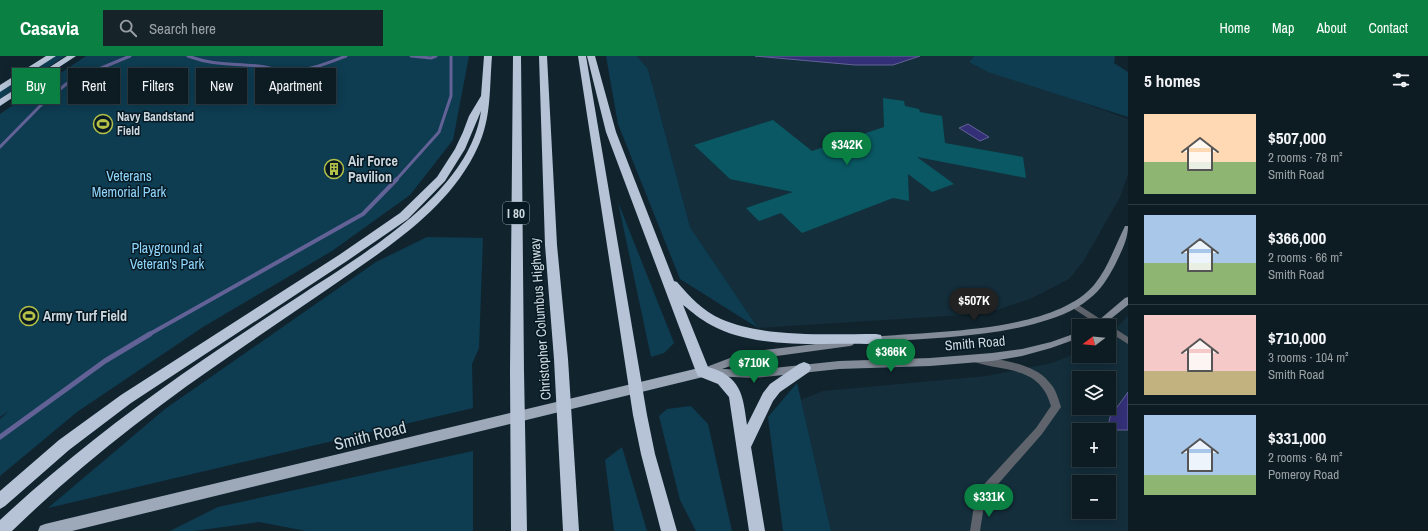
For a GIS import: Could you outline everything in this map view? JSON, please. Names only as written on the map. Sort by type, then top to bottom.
[{"type":"highway","points":[[34,68],[52,56]]},
{"type":"highway","points":[[0,103],[72,56]]},
{"type":"highway","points":[[0,531],[76,462],[166,393],[352,267],[412,224],[449,185],[472,150],[485,116],[488,56]]},
{"type":"highway","name":"Christopher Columbus Highway","points":[[517,56],[517,371],[519,531]]},
{"type":"highway","name":"Christopher Columbus Highway","points":[[543,56],[551,245],[561,358],[571,531]]},
{"type":"highway","points":[[582,56],[626,330],[648,454],[669,531]]},
{"type":"highway","points":[[591,56],[612,132],[703,372],[713,374],[724,379],[734,391],[739,413],[757,531]]},
{"type":"highway","points":[[0,86],[12,80]]},
{"type":"highway","points":[[0,89],[12,82]]},
{"type":"highway","points":[[0,501],[34,470],[132,394],[336,262],[404,216],[441,179],[460,149],[473,116],[485,95]]},
{"type":"highway","points":[[665,274],[686,301],[696,310],[712,320],[735,330],[772,337],[876,340]]},
{"type":"highway","points":[[744,447],[768,396],[775,388],[804,368]]},
{"type":"main road","name":"Smith Road","points":[[45,531],[703,372],[746,356],[876,340],[997,329],[1047,316],[1074,305],[1090,294],[1098,284],[1117,251],[1128,228]]},
{"type":"main road","points":[[1107,319],[1128,300]]},
{"type":"main road","name":"Smith Road","points":[[703,372],[751,374],[804,368],[976,359],[1028,352],[1052,346],[1072,338]]},
{"type":"street","points":[[1074,305],[1093,319]]},
{"type":"street","points":[[1116,333],[1128,341]]},
{"type":"street","points":[[976,359],[1016,367],[1037,376],[1046,382],[1052,390],[1056,406],[1039,431],[980,497],[976,530]]},
{"type":"shaded area","points":[[637,56],[974,56],[969,62],[1128,119],[1128,174],[1120,197],[1083,262],[1069,279],[1032,298],[997,310],[963,315],[758,328],[690,227],[648,69]]},
{"type":"shaded area","points":[[755,56],[920,56],[893,65],[855,65]]},
{"type":"shaded area","points":[[968,124],[989,137],[980,141],[959,128]]},
{"type":"shaded area","points":[[1128,316],[1128,531],[831,531],[801,400],[823,391],[987,376],[1052,363],[1072,355],[1072,363],[1116,363],[1116,328]]},
{"type":"shaded area","points":[[1128,392],[1128,430],[1116,430],[1116,423],[1109,423],[1111,415],[1116,415],[1116,409]]},
{"type":"green space","points":[[56,56],[65,56],[47,68],[37,68]]},
{"type":"green space","name":"Veterans Memorial Park","points":[[86,56],[469,56],[453,140],[410,195],[332,251],[203,327],[77,412],[0,476],[0,419],[10,410],[0,417],[0,114],[15,104],[60,104],[60,74],[68,68],[68,104],[120,104],[120,68],[68,68]]},
{"type":"green space","points":[[606,56],[637,56],[648,69],[690,227],[758,328],[680,279],[618,124]]},
{"type":"green space","points":[[974,56],[1115,56],[1114,63],[1128,72],[1128,117],[988,72],[969,62]]},
{"type":"green space","points":[[12,84],[12,91],[0,99],[0,91]]},
{"type":"green space","points":[[618,202],[674,343],[664,353],[651,357]]},
{"type":"green space","points":[[427,237],[483,238],[479,348],[472,364],[473,408],[48,508],[165,409],[376,262]]},
{"type":"green space","points":[[797,383],[831,531],[783,531],[768,417]]},
{"type":"green space","points":[[691,406],[708,424],[732,531],[696,531],[680,500],[659,416],[667,409]]},
{"type":"green space","points":[[622,447],[647,531],[614,531],[605,460]]},
{"type":"green space","points":[[473,451],[473,531],[306,531],[259,522],[194,531],[170,531],[218,507]]},
{"type":"building","points":[[883,98],[904,101],[905,106],[919,109],[920,112],[942,116],[945,143],[1023,157],[1026,178],[917,157],[954,184],[932,192],[908,174],[909,201],[893,198],[802,233],[781,213],[759,221],[746,208],[793,192],[730,179],[694,145],[773,120],[812,151],[884,127]]},
{"type":"waterway","points":[[0,147],[43,103],[70,81],[130,56]]},
{"type":"waterway","points":[[188,56],[215,63],[258,66],[288,71],[313,68],[346,56]]},
{"type":"waterway","points":[[411,56],[431,58],[436,56]]},
{"type":"waterway","points":[[396,180],[439,132],[451,96],[451,56]]},
{"type":"waterway","points":[[148,335],[363,214],[397,179]]},
{"type":"waterway","points":[[0,437],[105,361],[150,334]]},
{"type":"place","name":"Navy Bandstand Field","points":[[103,124]]},
{"type":"place","name":"Air Force Pavilion","points":[[334,169]]},
{"type":"place","name":"Army Turf Field","points":[[29,316]]},
{"type":"park label","name":"Playground at Veteran's Park","points":[[167,256]]}]
